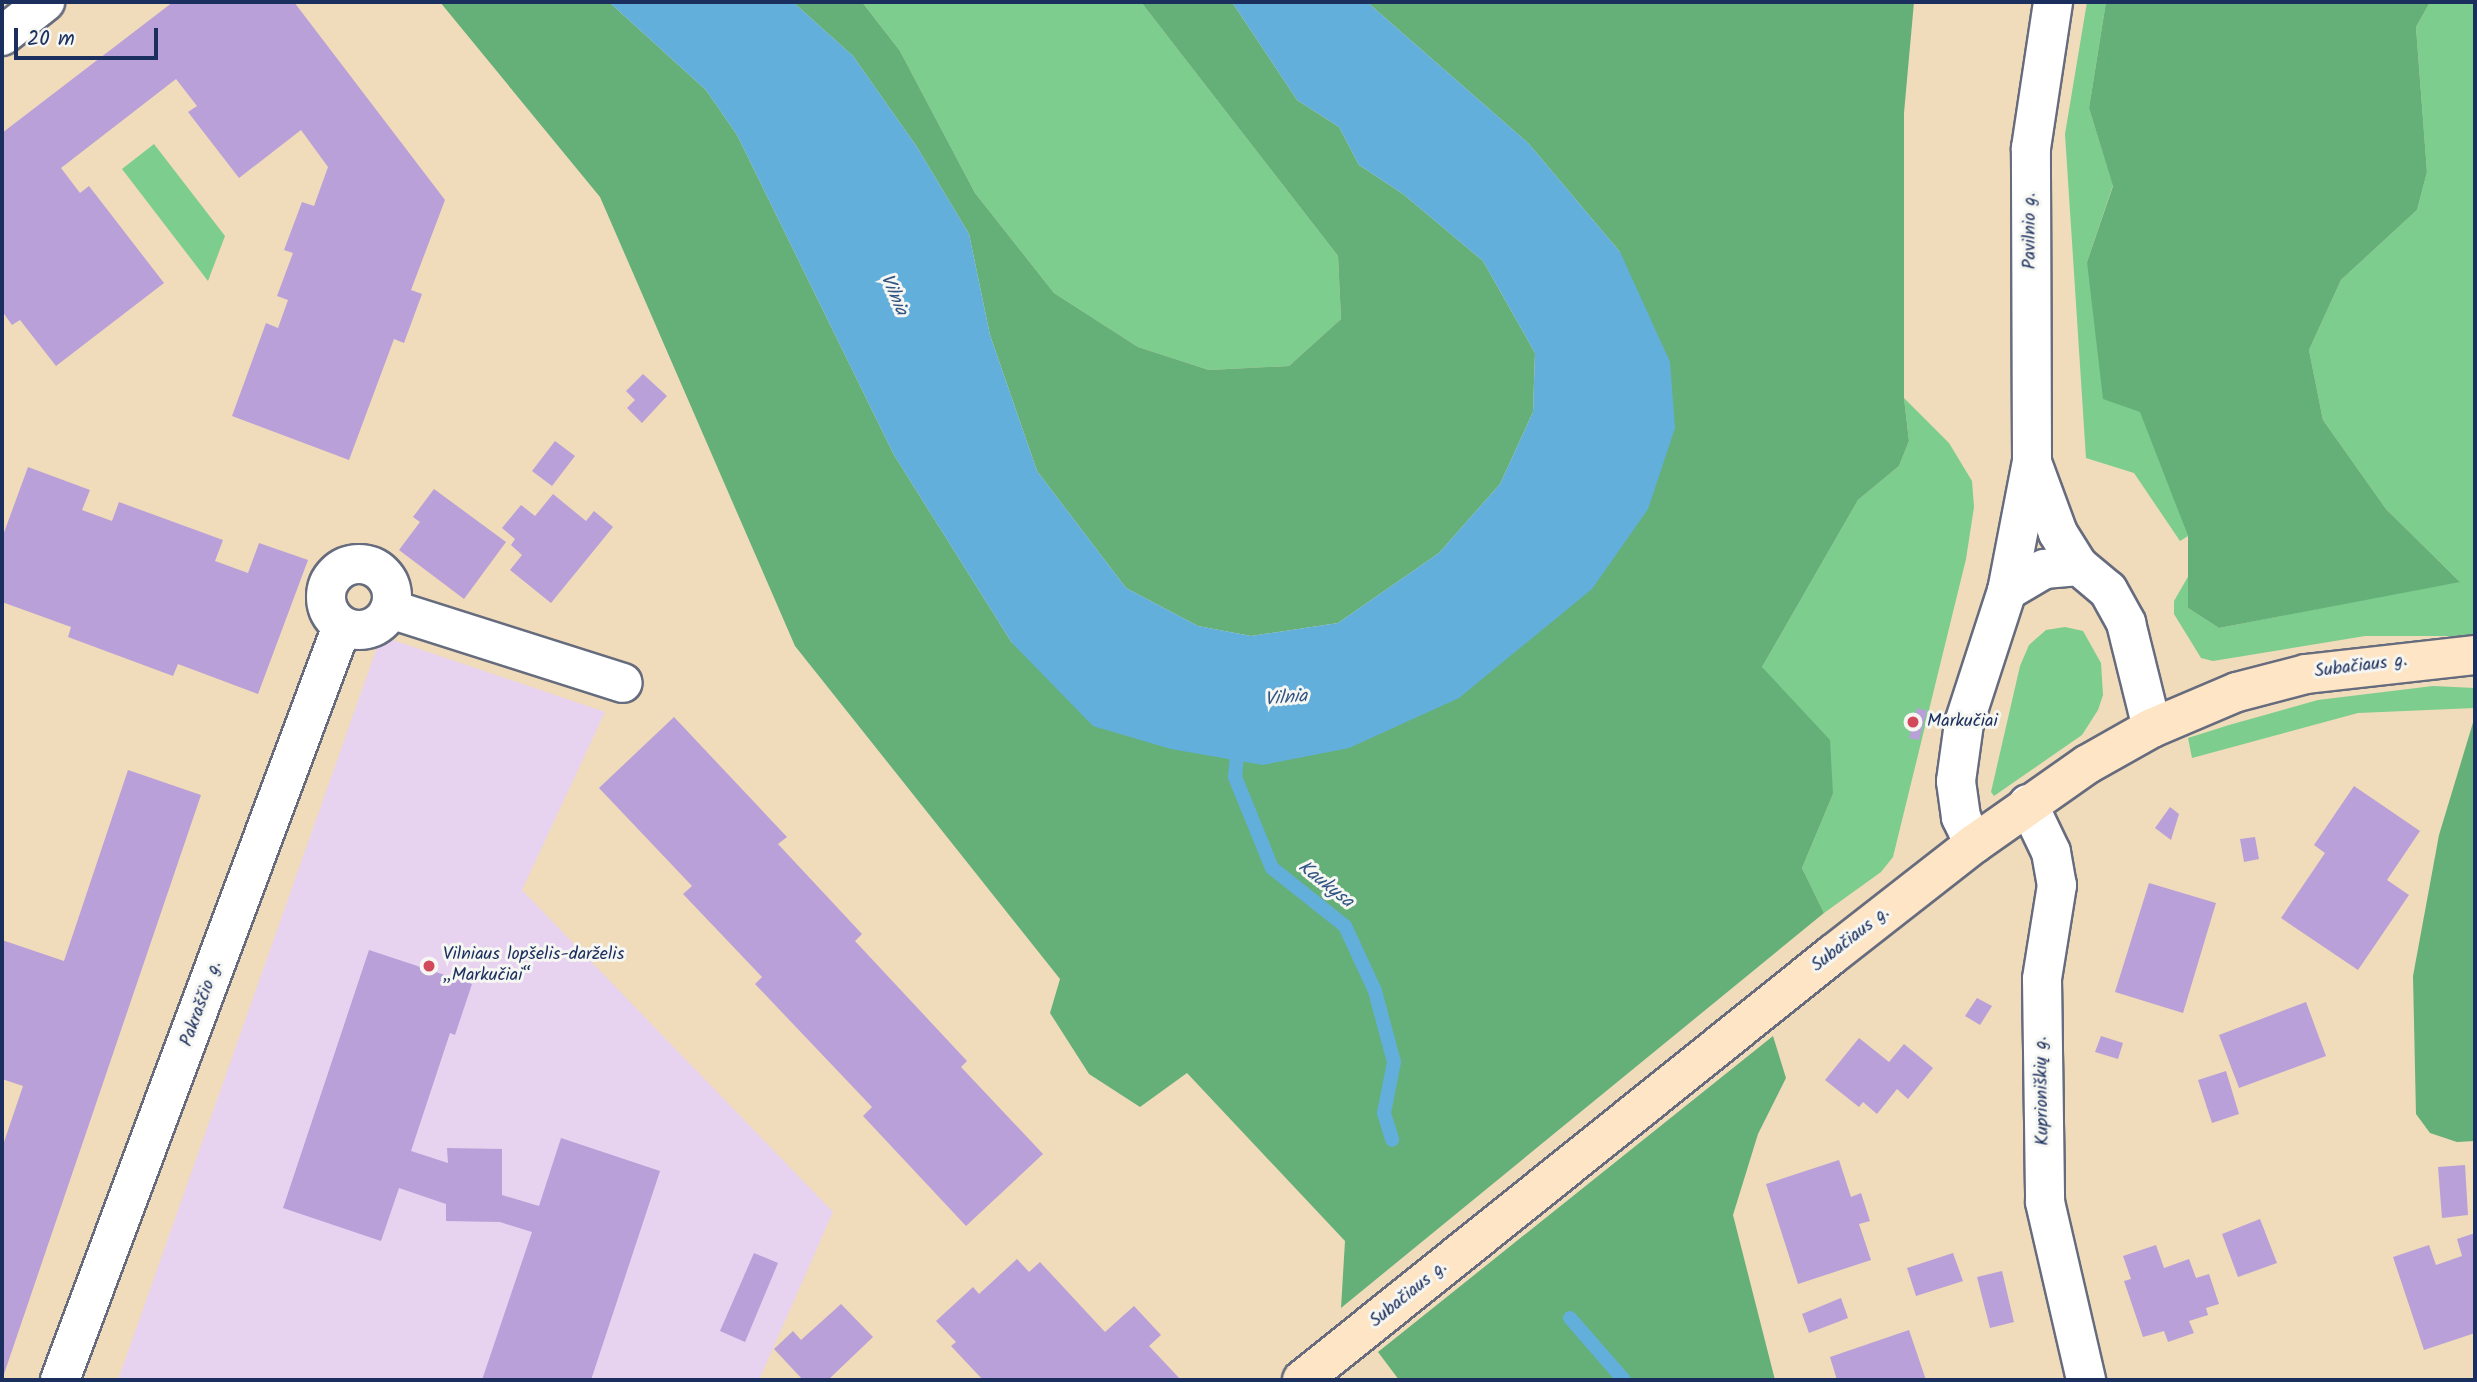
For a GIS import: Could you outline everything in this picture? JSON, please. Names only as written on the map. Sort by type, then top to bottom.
[{"type":"street","points":[[2,36],[46,2]]},
{"type":"street","name":"Pavilnio g.","points":[[1974,844],[1961,817],[1956,781],[1965,723],[2007,591],[2032,461],[2031,148],[2053,2]]},
{"type":"street","name":"Pavilnio g.","points":[[2032,461],[2045,505],[2080,566],[2108,590],[2126,623],[2152,728]]},
{"type":"street","points":[[363,563],[384,575],[393,597],[390,609],[375,627],[365,630],[342,626],[332,618],[326,593],[338,570],[350,564],[363,563]]},
{"type":"street","points":[[2007,591],[2044,569],[2080,566]]},
{"type":"street","points":[[390,609],[623,683]]},
{"type":"street","name":"Pakraščio g.","points":[[60,1380],[342,626]]},
{"type":"street","name":"Subačiaus g.","points":[[1302,1380],[1974,844],[2028,804],[2152,728],[2237,692],[2306,674],[2475,655]]},
{"type":"street","name":"Kuprioniškių g.","points":[[2028,804],[2051,852],[2057,885],[2042,979],[2045,1202],[2086,1380]]},
{"type":"shaded area","name":"Vilniaus lopšelis-darželis „Markučiai“","points":[[381,636],[605,712],[522,890],[833,1212],[759,1380],[118,1380]]},
{"type":"green space","points":[[440,2],[609,2],[706,90],[737,135],[894,455],[1012,643],[1459,698],[1620,252],[1529,144],[1367,2],[1914,2],[1904,113],[1904,398],[1909,441],[1899,466],[1858,500],[1762,667],[1830,740],[1833,794],[1802,868],[1824,913],[1341,1308],[1345,1241],[1187,1073],[1140,1107],[1089,1074],[1050,1013],[1060,979],[795,646],[600,197]]},
{"type":"green space","points":[[793,2],[862,2],[900,51],[975,193],[1054,293],[1138,347],[1209,370],[1289,366],[1341,319],[1338,256],[1141,2],[1232,2],[1297,100],[1339,127],[1359,165],[1403,194],[1483,261],[1535,353],[1533,412],[1500,484],[1439,553],[1338,623],[1251,636],[1198,626],[1126,588],[1037,471],[990,335],[969,234],[917,147],[853,56]]},
{"type":"green space","points":[[862,2],[1141,2],[1338,256],[1341,319],[1289,366],[1209,370],[1138,347],[1054,293],[975,193],[900,51]]},
{"type":"green space","points":[[2087,2],[2106,2],[2089,108],[2113,185],[2087,262],[2188,536],[2180,541],[2134,473],[2086,458],[2065,134]]},
{"type":"green space","points":[[2106,2],[2430,2],[2416,27],[2427,172],[2417,210],[2341,280],[2309,350],[2323,420],[2386,509],[2460,582],[2219,628],[2188,608],[2188,536],[2140,412],[2103,399],[2087,262],[2113,186],[2089,108]]},
{"type":"green space","points":[[2430,2],[2475,2],[2475,636],[2365,636],[2213,661],[2201,658],[2174,614],[2174,601],[2189,575],[2188,608],[2219,628],[2459,581],[2386,509],[2323,420],[2309,350],[2341,280],[2417,210],[2427,172],[2416,27]]},
{"type":"green space","points":[[154,144],[225,236],[208,281],[122,169]]},
{"type":"green space","points":[[1904,398],[1949,443],[1972,481],[1974,507],[1966,559],[1893,857],[1881,872],[1824,913],[1802,868],[1833,794],[1762,667],[1858,500],[1899,466],[1909,441]]},
{"type":"green space","points":[[2065,627],[2083,631],[2101,663],[2103,695],[2098,710],[2082,735],[1994,796],[1991,792],[2020,666],[2029,645],[2046,630]]},
{"type":"green space","points":[[2433,686],[2475,688],[2475,708],[2358,713],[2192,758],[2188,738],[2229,725],[2318,700]]},
{"type":"green space","points":[[2475,716],[2475,1141],[2457,1142],[2430,1133],[2416,1114],[2413,976],[2439,835]]},
{"type":"green space","points":[[1773,1036],[1786,1078],[1758,1134],[1733,1215],[1775,1380],[1399,1380],[1378,1352]]},
{"type":"water","name":"Vilnia","points":[[609,2],[793,2],[853,56],[917,147],[969,234],[990,335],[1037,471],[1126,588],[1198,626],[1251,636],[1338,623],[1439,553],[1500,484],[1533,412],[1535,353],[1483,261],[1403,194],[1359,165],[1339,127],[1297,100],[1232,2],[1367,2],[1529,144],[1620,252],[1670,362],[1675,428],[1648,509],[1592,589],[1459,698],[1349,748],[1263,765],[1171,749],[1093,726],[1012,643],[894,455],[737,135],[706,90]]},
{"type":"building","points":[[173,2],[294,2],[445,200],[411,290],[422,294],[404,343],[394,339],[349,460],[232,416],[266,323],[278,328],[288,300],[277,296],[293,253],[284,250],[302,202],[314,206],[328,167],[301,130],[239,178],[188,112],[197,106],[176,79],[61,168],[80,193],[89,186],[164,283],[56,366],[20,320],[12,325],[2,311],[2,133]]},
{"type":"building","points":[[643,374],[667,396],[642,423],[627,408],[635,400],[626,391]]},
{"type":"building","points":[[555,441],[575,456],[552,486],[532,471]]},
{"type":"building","points":[[28,467],[90,490],[82,510],[112,521],[119,502],[223,540],[215,561],[248,573],[259,543],[308,560],[258,694],[178,664],[173,676],[68,637],[71,627],[2,602],[2,538]]},
{"type":"building","points":[[434,489],[506,542],[464,599],[399,550],[420,522],[413,517]]},
{"type":"building","points":[[553,494],[586,521],[594,511],[613,527],[551,603],[510,570],[522,555],[511,545],[515,539],[502,528],[521,505],[535,516]]},
{"type":"building","points":[[1917,708],[1927,711],[1919,740],[1909,738]]},
{"type":"building","points":[[674,717],[787,837],[778,844],[862,934],[855,941],[967,1061],[961,1067],[1043,1154],[966,1226],[863,1116],[872,1107],[755,984],[762,977],[683,894],[692,886],[599,788]]},
{"type":"building","points":[[128,770],[201,795],[2,1380],[2,1148],[23,1086],[2,1079],[2,940],[64,961]]},
{"type":"building","points":[[2354,786],[2420,831],[2387,880],[2409,895],[2358,970],[2281,918],[2325,853],[2314,845]]},
{"type":"building","points":[[2170,807],[2179,814],[2171,840],[2155,828]]},
{"type":"building","points":[[2255,837],[2259,859],[2244,862],[2240,839]]},
{"type":"building","points":[[2149,883],[2216,903],[2183,1013],[2115,992]]},
{"type":"building","points":[[369,950],[472,984],[455,1035],[450,1033],[411,1151],[448,1163],[447,1148],[502,1149],[502,1195],[539,1206],[561,1138],[660,1171],[591,1380],[482,1380],[532,1232],[500,1222],[446,1221],[446,1204],[399,1188],[381,1241],[283,1208]]},
{"type":"building","points":[[1977,998],[1992,1006],[1980,1025],[1965,1016]]},
{"type":"building","points":[[2306,1002],[2326,1056],[2239,1088],[2219,1035]]},
{"type":"building","points":[[2101,1036],[2123,1043],[2118,1059],[2095,1052]]},
{"type":"building","points":[[1859,1038],[1889,1062],[1904,1044],[1933,1068],[1908,1099],[1897,1089],[1877,1114],[1863,1102],[1859,1107],[1825,1080]]},
{"type":"building","points":[[2226,1071],[2239,1114],[2212,1123],[2198,1080]]},
{"type":"building","points":[[1839,1160],[1851,1197],[1861,1193],[1870,1221],[1859,1224],[1871,1260],[1798,1284],[1766,1184]]},
{"type":"building","points":[[2465,1165],[2468,1215],[2442,1218],[2438,1167]]},
{"type":"building","points":[[2260,1219],[2277,1263],[2238,1277],[2222,1234]]},
{"type":"building","points":[[2475,1233],[2475,1333],[2424,1350],[2393,1257],[2429,1245],[2436,1265],[2462,1256],[2457,1239]]},
{"type":"building","points":[[2156,1245],[2164,1268],[2189,1259],[2196,1278],[2209,1274],[2219,1304],[2206,1308],[2208,1315],[2189,1321],[2194,1333],[2168,1342],[2164,1331],[2143,1337],[2124,1281],[2131,1279],[2123,1256]]},
{"type":"building","points":[[754,1253],[778,1263],[745,1342],[720,1331]]},
{"type":"building","points":[[1953,1253],[1963,1281],[1916,1296],[1907,1268]]},
{"type":"building","points":[[1017,1259],[1029,1272],[1040,1262],[1105,1332],[1134,1306],[1161,1335],[1149,1346],[1181,1380],[983,1380],[951,1346],[956,1342],[936,1321],[973,1287],[979,1294]]},
{"type":"building","points":[[2002,1271],[2014,1322],[1990,1328],[1977,1277]]},
{"type":"building","points":[[1841,1298],[1848,1318],[1809,1333],[1802,1314]]},
{"type":"building","points":[[841,1304],[873,1337],[828,1380],[803,1380],[774,1349],[793,1331],[801,1340]]},
{"type":"building","points":[[1909,1330],[1926,1380],[1837,1380],[1830,1357]]},
{"type":"waterway","name":"Kaukysa","points":[[1238,743],[1235,777],[1272,868],[1345,926],[1375,991],[1394,1062],[1384,1113],[1392,1140]]},
{"type":"waterway","name":"Kaukysa","points":[[1570,1318],[1624,1380]]},
{"type":"place","name":"Markučiai","points":[[1913,722]]},
{"type":"place","name":"Vilniaus lopšelis-darželis „Markučiai“","points":[[429,966]]}]
